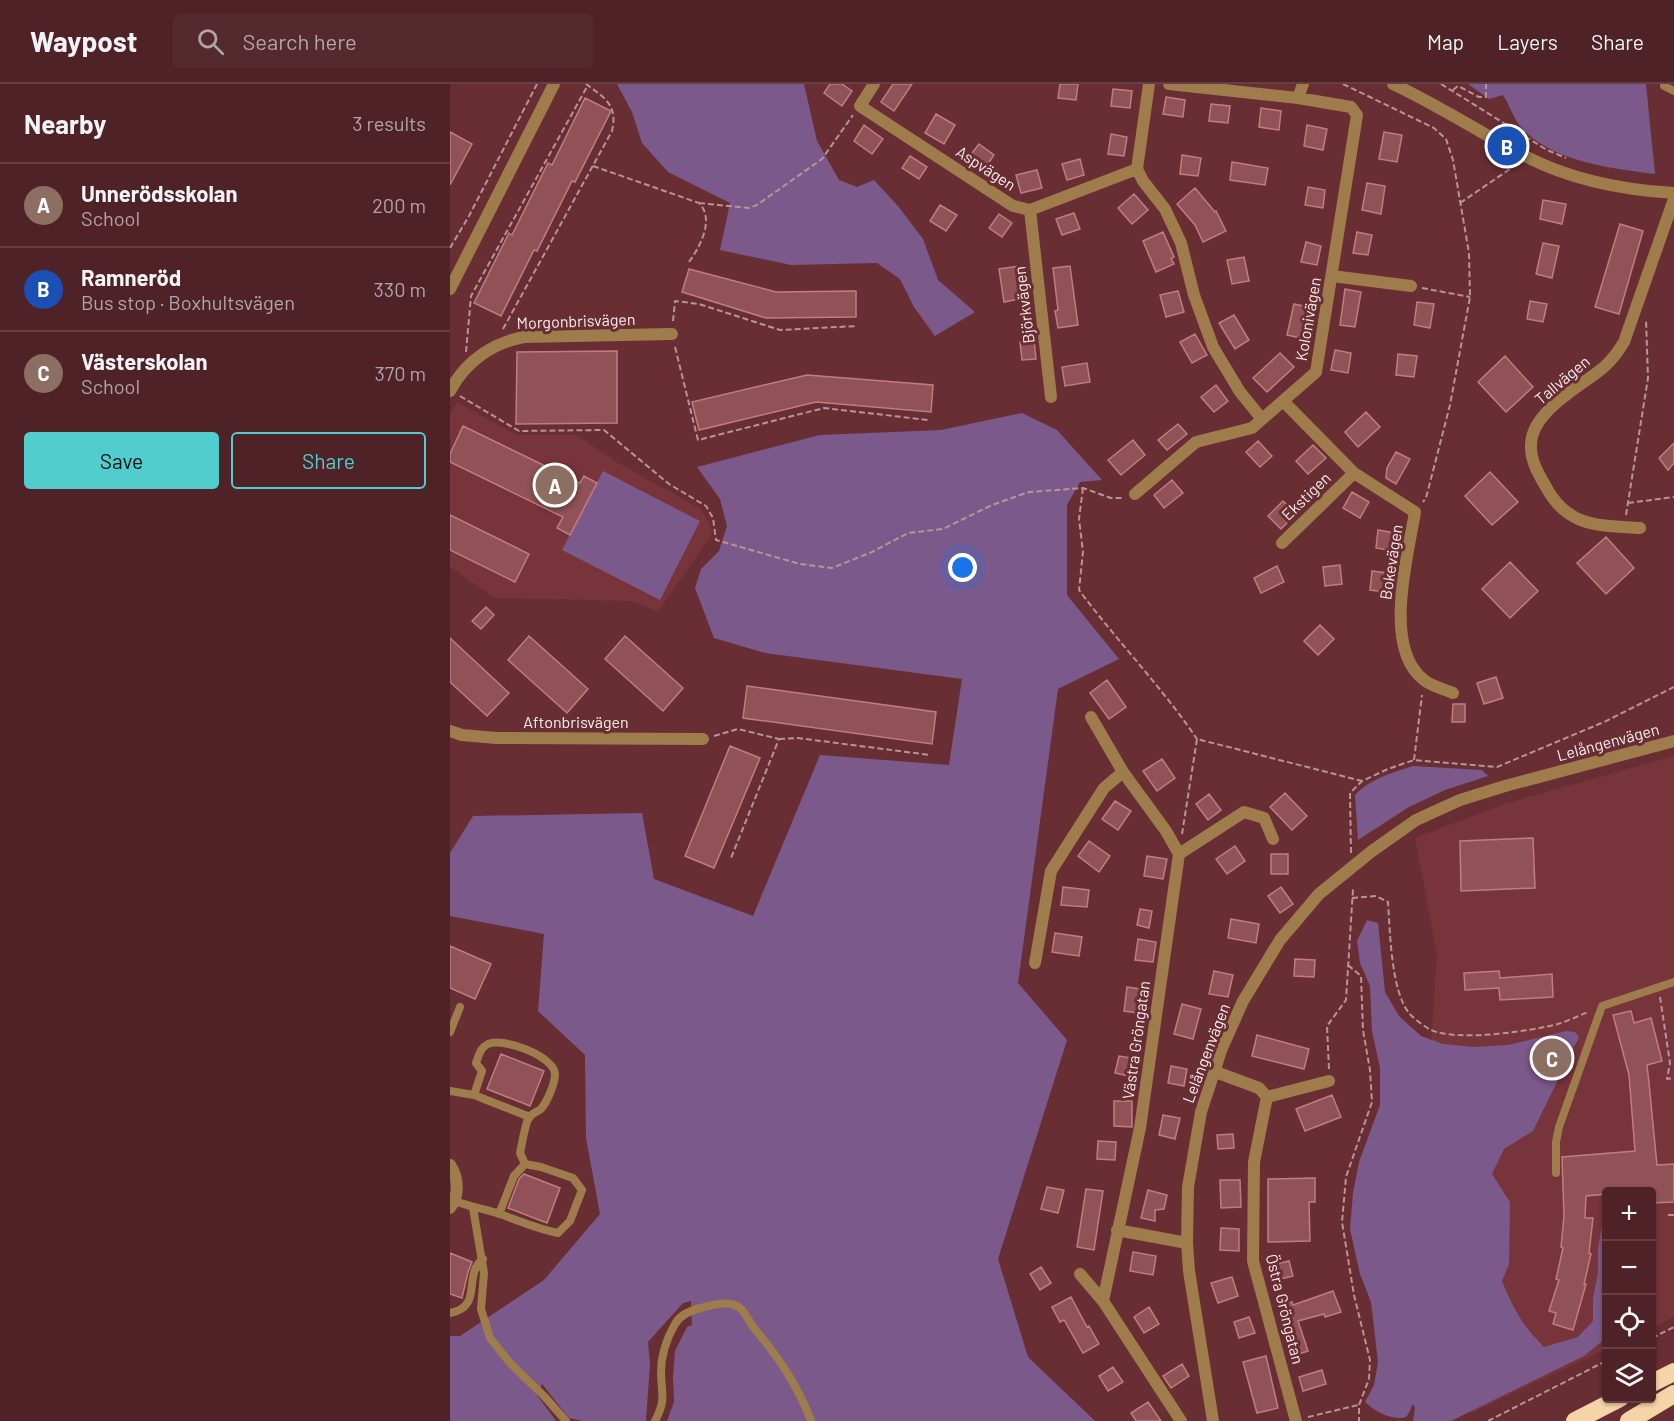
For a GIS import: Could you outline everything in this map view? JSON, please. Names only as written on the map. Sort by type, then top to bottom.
[{"type":"highway","points":[[1656,1381],[1674,1372]]},
{"type":"highway","points":[[1629,1421],[1674,1394]]},
{"type":"highway","points":[[1575,1421],[1610,1403]]},
{"type":"street","points":[[450,288],[554,84]]},
{"type":"street","points":[[860,106],[874,84]]},
{"type":"street","points":[[1149,84],[1137,169],[1143,181],[1165,209],[1181,243],[1194,295],[1214,347],[1240,392],[1262,419]]},
{"type":"street","name":"Kolonivägen","points":[[1136,494],[1196,442],[1252,428],[1316,372],[1357,115],[1351,108],[1298,98],[1169,84]]},
{"type":"street","points":[[1298,98],[1303,84]]},
{"type":"street","points":[[1393,84],[1443,109],[1523,155],[1557,170],[1586,179],[1648,191],[1674,193]]},
{"type":"street","name":"Aspvägen","points":[[860,106],[1012,206],[1030,210]]},
{"type":"street","points":[[1030,210],[1137,169]]},
{"type":"street","name":"Tallvägen","points":[[1640,528],[1592,524],[1562,510],[1539,475],[1530,444],[1545,414],[1563,397],[1602,368],[1614,357],[1624,342],[1674,199]]},
{"type":"street","name":"Björkvägen","points":[[1030,210],[1052,397]]},
{"type":"street","points":[[1332,276],[1411,286]]},
{"type":"street","name":"Morgonbrisvägen","points":[[454,375],[491,348],[508,340],[524,337],[672,334]]},
{"type":"street","points":[[450,391],[454,375]]},
{"type":"street","name":"Bokevägen","points":[[1283,401],[1354,473],[1415,512],[1400,616],[1401,640],[1410,664],[1424,680]]},
{"type":"street","name":"Ekstigen","points":[[1282,543],[1354,473]]},
{"type":"street","points":[[1424,680],[1453,693]]},
{"type":"street","points":[[1090,717],[1123,772],[1166,831],[1179,854],[1244,812],[1264,818],[1273,839]]},
{"type":"street","name":"Aftonbrisvägen","points":[[450,731],[462,735],[496,738],[702,739]]},
{"type":"street","name":"Lelångenvägen","points":[[1213,1421],[1189,1271],[1188,1187],[1194,1144],[1213,1071],[1243,1001],[1280,940],[1319,894],[1372,851],[1416,820],[1460,800],[1674,741]]},
{"type":"street","points":[[1035,963],[1051,871],[1104,788],[1123,772]]},
{"type":"street","name":"Västra Gröngatan","points":[[1103,1301],[1140,1128],[1179,854]]},
{"type":"street","points":[[1213,1071],[1258,1088],[1267,1097],[1329,1081]]},
{"type":"street","name":"Östra Gröngatan","points":[[1267,1097],[1254,1162],[1253,1260],[1296,1420]]},
{"type":"street","points":[[450,1165],[456,1179],[453,1204]]},
{"type":"street","points":[[1117,1230],[1187,1243]]},
{"type":"street","points":[[1080,1274],[1103,1301],[1181,1421]]},
{"type":"lane","points":[[1664,84],[1674,91]]},
{"type":"lane","points":[[1556,1173],[1556,1142],[1559,1126],[1602,1006],[1674,982]]},
{"type":"lane","points":[[450,1032],[460,1007]]},
{"type":"lane","points":[[474,1095],[482,1071],[476,1063],[480,1050],[489,1043],[503,1042],[543,1057],[551,1064],[555,1074],[544,1104],[530,1117],[520,1153],[525,1164]]},
{"type":"lane","points":[[450,1091],[474,1095],[530,1117]]},
{"type":"lane","points":[[453,1204],[499,1214],[540,1230],[558,1233],[570,1221],[582,1190],[573,1178],[525,1164]]},
{"type":"lane","points":[[499,1214],[514,1176],[525,1164]]},
{"type":"lane","points":[[473,1209],[483,1259],[481,1310],[490,1338],[510,1363],[566,1421]]},
{"type":"lane","points":[[450,1313],[462,1311],[466,1307],[477,1263],[483,1259]]},
{"type":"lane","points":[[655,1421],[663,1399],[661,1372],[664,1348],[675,1322],[695,1309],[729,1303],[747,1315],[752,1326],[777,1355],[795,1383],[812,1421]]},
{"type":"path","points":[[450,248],[537,84]]},
{"type":"path","points":[[1343,84],[1424,122],[1446,139],[1453,160],[1469,253],[1470,297],[1450,405],[1426,498],[1415,512]]},
{"type":"path","points":[[1441,84],[1547,150],[1568,159]]},
{"type":"path","points":[[1452,90],[1458,86],[1479,97],[1486,97],[1486,84]]},
{"type":"path","points":[[466,352],[471,296],[587,85],[608,102],[614,116],[612,131],[502,332]]},
{"type":"path","points":[[593,166],[699,203],[749,208],[765,201],[822,159],[860,106]]},
{"type":"path","points":[[1460,203],[1510,169],[1502,165]]},
{"type":"path","points":[[689,262],[702,240],[705,228],[705,211],[699,203]]},
{"type":"path","points":[[1411,286],[1470,297]]},
{"type":"path","points":[[857,326],[780,330],[699,304],[675,301],[672,334],[698,440],[824,408],[928,420]]},
{"type":"path","points":[[1625,527],[1648,378],[1646,320]]},
{"type":"path","points":[[450,391],[519,431],[604,430],[669,484],[706,506],[713,518],[716,540],[800,564],[832,568],[908,534],[943,529],[992,505],[1029,492],[1083,488],[1111,498],[1126,498],[1136,494]]},
{"type":"path","points":[[1083,488],[1079,519],[1083,552],[1079,590],[1113,634],[1174,705],[1197,739],[1362,781]]},
{"type":"path","points":[[1628,503],[1674,497]]},
{"type":"path","points":[[1414,760],[1424,680]]},
{"type":"path","points":[[1351,853],[1350,793],[1362,781],[1414,760],[1497,767],[1604,722],[1674,687]]},
{"type":"path","points":[[702,739],[738,729],[779,739],[798,738],[930,755]]},
{"type":"path","points":[[731,858],[779,739]]},
{"type":"path","points":[[1179,854],[1197,739]]},
{"type":"path","points":[[1497,767],[1502,775]]},
{"type":"path","points":[[1329,1081],[1327,1026],[1346,1000],[1353,889]]},
{"type":"path","points":[[1352,898],[1376,897],[1388,902],[1392,956],[1398,991],[1409,1013],[1432,1030],[1463,1035],[1512,1032],[1559,1024],[1602,1006]]},
{"type":"path","points":[[1348,965],[1361,976],[1372,1102],[1346,1177],[1342,1222],[1354,1295],[1370,1360],[1369,1379],[1359,1405],[1359,1421]]},
{"type":"path","points":[[1659,996],[1670,1058],[1667,1079],[1674,1078]]},
{"type":"path","points":[[1668,1215],[1674,1215]]},
{"type":"path","points":[[1656,1336],[1674,1327]]},
{"type":"path","points":[[1488,1421],[1602,1364]]},
{"type":"path","points":[[1296,1420],[1359,1405]]},
{"type":"shaded area","points":[[617,84],[804,84],[817,141],[839,180],[857,187],[874,180],[898,206],[923,239],[938,280],[975,312],[935,336],[914,307],[900,279],[877,263],[791,265],[720,250],[730,203],[668,172],[642,143],[632,112]]},
{"type":"shaded area","points":[[1468,84],[1646,84],[1655,174],[1586,162],[1553,150],[1524,131],[1503,95],[1489,99]]},
{"type":"shaded area","points":[[457,402],[517,435],[576,435],[617,462],[701,509],[710,525],[712,535],[658,611],[631,601],[495,598],[450,567],[450,415]]},
{"type":"shaded area","points":[[1022,413],[1057,430],[1102,480],[1080,482],[1067,505],[1067,595],[1119,659],[1058,689],[1018,983],[1067,1040],[998,1259],[1028,1357],[1095,1421],[667,1421],[674,1402],[675,1351],[687,1327],[692,1325],[691,1301],[683,1303],[648,1342],[650,1364],[646,1421],[583,1421],[569,1418],[542,1384],[537,1395],[556,1421],[450,1421],[450,1336],[460,1336],[544,1280],[600,1214],[586,1138],[585,1055],[538,1011],[544,934],[450,916],[450,853],[473,816],[642,813],[654,879],[753,916],[820,755],[949,765],[962,679],[765,653],[714,638],[695,588],[701,569],[719,551],[727,526],[720,499],[697,467],[820,435],[941,430]]},
{"type":"shaded area","points":[[603,471],[700,521],[660,600],[562,550]]},
{"type":"shaded area","points":[[1674,756],[1674,1317],[1656,1326],[1656,1187],[1602,1187],[1602,1351],[1472,1413],[1416,1358],[1428,1087],[1437,956],[1415,838],[1504,804]]},
{"type":"shaded area","points":[[1413,766],[1482,770],[1488,776],[1445,790],[1409,807],[1358,840],[1355,795],[1375,780]]},
{"type":"shaded area","points":[[1367,920],[1378,923],[1385,992],[1399,1016],[1421,1036],[1443,1044],[1473,1047],[1508,1045],[1566,1031],[1575,1032],[1579,1037],[1533,1131],[1504,1149],[1492,1174],[1510,1202],[1509,1264],[1502,1281],[1519,1317],[1544,1347],[1578,1337],[1593,1321],[1593,1299],[1602,1226],[1602,1341],[1584,1356],[1451,1421],[1413,1421],[1415,1408],[1413,1404],[1406,1417],[1395,1418],[1378,1412],[1365,1402],[1374,1385],[1378,1362],[1371,1302],[1360,1274],[1350,1229],[1353,1193],[1359,1162],[1380,1105],[1380,1068],[1372,1031],[1370,986],[1360,963],[1357,941]]},
{"type":"building","points":[[830,84],[842,84],[852,91],[842,106],[824,93]]},
{"type":"building","points":[[893,84],[912,84],[894,111],[881,102]]},
{"type":"building","points":[[1060,84],[1078,84],[1076,100],[1058,98]]},
{"type":"building","points":[[1113,89],[1132,91],[1130,108],[1111,106]]},
{"type":"building","points":[[1166,97],[1185,100],[1183,117],[1163,114]]},
{"type":"building","points":[[585,98],[611,111],[537,251],[534,250],[501,316],[474,303],[509,233],[512,235],[548,163],[552,165]]},
{"type":"building","points":[[1211,104],[1230,106],[1228,123],[1209,121]]},
{"type":"building","points":[[1261,108],[1281,111],[1279,130],[1259,127]]},
{"type":"building","points":[[936,114],[955,125],[944,144],[925,133]]},
{"type":"building","points":[[864,125],[883,139],[872,154],[854,141]]},
{"type":"building","points":[[1307,125],[1327,129],[1323,150],[1304,146]]},
{"type":"building","points":[[450,132],[472,144],[450,185]]},
{"type":"building","points":[[1384,132],[1402,135],[1397,162],[1379,159]]},
{"type":"building","points":[[1111,134],[1127,137],[1124,156],[1108,154]]},
{"type":"building","points":[[979,144],[994,155],[984,170],[968,158]]},
{"type":"building","points":[[1182,155],[1201,158],[1198,176],[1180,174]]},
{"type":"building","points":[[910,156],[927,167],[919,179],[902,168]]},
{"type":"building","points":[[1080,159],[1084,175],[1067,180],[1062,164]]},
{"type":"building","points":[[1232,162],[1268,168],[1265,185],[1230,180]]},
{"type":"building","points":[[1037,170],[1042,188],[1021,193],[1016,175]]},
{"type":"building","points":[[1367,183],[1385,186],[1381,214],[1362,210]]},
{"type":"building","points":[[1308,187],[1325,190],[1323,208],[1305,205]]},
{"type":"building","points":[[1195,188],[1216,211],[1226,231],[1203,242],[1195,225],[1177,204]]},
{"type":"building","points":[[1134,194],[1148,210],[1132,224],[1118,208]]},
{"type":"building","points":[[1543,200],[1566,204],[1562,224],[1540,219]]},
{"type":"building","points":[[940,205],[957,215],[946,231],[930,221]]},
{"type":"building","points":[[1074,213],[1080,229],[1062,235],[1056,219]]},
{"type":"building","points":[[999,214],[1012,223],[1002,237],[989,228]]},
{"type":"building","points":[[1620,224],[1643,231],[1619,314],[1595,307]]},
{"type":"building","points":[[1163,232],[1174,257],[1171,259],[1174,264],[1156,272],[1143,241]]},
{"type":"building","points":[[1357,232],[1372,235],[1368,255],[1353,253]]},
{"type":"building","points":[[1306,242],[1321,246],[1317,265],[1301,262]]},
{"type":"building","points":[[1543,243],[1559,246],[1552,278],[1536,274]]},
{"type":"building","points":[[1244,257],[1249,281],[1232,284],[1227,260]]},
{"type":"building","points":[[1020,266],[1025,298],[1004,302],[999,269]]},
{"type":"building","points":[[1070,266],[1078,325],[1058,328],[1053,268]]},
{"type":"building","points":[[689,269],[776,292],[856,291],[856,317],[766,318],[682,292]]},
{"type":"building","points":[[1345,289],[1361,292],[1355,327],[1340,325]]},
{"type":"building","points":[[1178,291],[1184,312],[1166,317],[1160,295]]},
{"type":"building","points":[[1530,301],[1547,304],[1543,322],[1527,319]]},
{"type":"building","points":[[1417,302],[1434,304],[1430,328],[1414,325]]},
{"type":"building","points":[[1294,304],[1314,308],[1308,340],[1287,335]]},
{"type":"building","points":[[1234,315],[1249,340],[1235,349],[1219,323]]},
{"type":"building","points":[[1195,334],[1207,355],[1192,363],[1180,342]]},
{"type":"building","points":[[1034,340],[1036,359],[1022,360],[1020,342]]},
{"type":"building","points":[[1335,350],[1351,353],[1348,373],[1331,370]]},
{"type":"building","points":[[617,351],[617,423],[516,424],[517,352]]},
{"type":"building","points":[[1280,353],[1294,367],[1267,392],[1253,378]]},
{"type":"building","points":[[1398,354],[1417,356],[1414,377],[1396,375]]},
{"type":"building","points":[[1505,356],[1533,387],[1506,412],[1478,382]]},
{"type":"building","points":[[1087,363],[1090,382],[1065,386],[1062,367]]},
{"type":"building","points":[[807,375],[933,385],[931,412],[816,402],[699,430],[692,402]]},
{"type":"building","points":[[1216,385],[1228,401],[1214,412],[1201,397]]},
{"type":"building","points":[[1366,412],[1380,427],[1358,447],[1345,432]]},
{"type":"building","points":[[1178,424],[1187,434],[1167,450],[1158,440]]},
{"type":"building","points":[[463,426],[580,483],[584,476],[597,483],[570,535],[557,528],[563,517],[450,462],[450,454]]},
{"type":"building","points":[[1133,440],[1145,455],[1121,475],[1108,460]]},
{"type":"building","points":[[1258,441],[1272,456],[1260,467],[1246,452]]},
{"type":"building","points":[[1674,443],[1674,463],[1668,470],[1659,458]]},
{"type":"building","points":[[1313,445],[1326,458],[1308,474],[1296,461]]},
{"type":"building","points":[[1396,452],[1410,459],[1396,484],[1386,478],[1387,468]]},
{"type":"building","points":[[1490,472],[1518,502],[1492,525],[1465,496]]},
{"type":"building","points":[[1172,480],[1183,493],[1164,508],[1154,495]]},
{"type":"building","points":[[1352,492],[1369,502],[1360,518],[1343,508]]},
{"type":"building","points":[[1283,501],[1296,514],[1281,529],[1268,516]]},
{"type":"building","points":[[450,515],[529,554],[515,582],[450,550]]},
{"type":"building","points":[[1378,530],[1396,533],[1393,551],[1376,548]]},
{"type":"building","points":[[1606,537],[1634,568],[1606,594],[1577,563]]},
{"type":"building","points":[[1510,562],[1538,591],[1510,618],[1482,589]]},
{"type":"building","points":[[1340,565],[1342,584],[1325,586],[1323,567]]},
{"type":"building","points":[[1277,566],[1284,582],[1261,593],[1254,578]]},
{"type":"building","points":[[1372,571],[1387,573],[1385,592],[1370,590]]},
{"type":"building","points":[[486,607],[494,615],[481,629],[472,621]]},
{"type":"building","points":[[1320,625],[1334,639],[1318,655],[1304,641]]},
{"type":"building","points":[[529,636],[588,689],[567,713],[508,660]]},
{"type":"building","points":[[625,636],[683,688],[663,711],[605,659]]},
{"type":"building","points":[[450,638],[509,693],[487,716],[450,682]]},
{"type":"building","points":[[1496,677],[1503,698],[1484,704],[1477,683]]},
{"type":"building","points":[[1107,680],[1126,707],[1109,719],[1090,693]]},
{"type":"building","points":[[747,686],[936,712],[932,744],[743,718]]},
{"type":"building","points":[[1453,704],[1465,704],[1465,722],[1452,722]]},
{"type":"building","points":[[730,746],[760,758],[714,868],[685,856]]},
{"type":"building","points":[[1162,759],[1175,778],[1157,791],[1143,771]]},
{"type":"building","points":[[1285,793],[1307,816],[1292,830],[1270,807]]},
{"type":"building","points":[[1209,794],[1221,810],[1208,820],[1196,804]]},
{"type":"building","points":[[1115,801],[1131,811],[1118,830],[1102,819]]},
{"type":"building","points":[[1533,838],[1535,888],[1461,891],[1460,841]]},
{"type":"building","points":[[1089,841],[1110,856],[1099,872],[1078,856]]},
{"type":"building","points":[[1235,846],[1245,861],[1227,874],[1216,859]]},
{"type":"building","points":[[1271,854],[1288,854],[1288,874],[1271,874]]},
{"type":"building","points":[[1147,856],[1167,859],[1163,879],[1144,876]]},
{"type":"building","points":[[1063,887],[1089,890],[1087,907],[1061,905]]},
{"type":"building","points":[[1281,887],[1293,904],[1280,913],[1268,896]]},
{"type":"building","points":[[1140,909],[1152,911],[1149,928],[1137,925]]},
{"type":"building","points":[[1231,919],[1259,924],[1256,943],[1228,938]]},
{"type":"building","points":[[1055,933],[1082,937],[1079,956],[1052,952]]},
{"type":"building","points":[[1138,939],[1156,942],[1153,962],[1135,960]]},
{"type":"building","points":[[450,946],[491,964],[475,999],[450,988]]},
{"type":"building","points":[[1295,959],[1315,960],[1314,977],[1294,976]]},
{"type":"building","points":[[1214,971],[1233,975],[1228,997],[1209,994]]},
{"type":"building","points":[[1499,971],[1500,978],[1552,974],[1553,997],[1500,1000],[1499,988],[1465,990],[1464,973]]},
{"type":"building","points":[[1127,987],[1147,990],[1144,1014],[1124,1011]]},
{"type":"building","points":[[1182,1004],[1201,1009],[1193,1039],[1174,1034]]},
{"type":"building","points":[[1631,1011],[1634,1023],[1651,1018],[1662,1061],[1647,1065],[1657,1165],[1674,1164],[1674,1202],[1656,1203],[1656,1187],[1602,1187],[1602,1194],[1586,1196],[1585,1218],[1593,1218],[1589,1253],[1591,1254],[1584,1284],[1586,1284],[1573,1330],[1553,1324],[1556,1313],[1549,1311],[1559,1280],[1556,1279],[1563,1248],[1561,1247],[1564,1216],[1562,1157],[1635,1151],[1629,1075],[1613,1015]]},
{"type":"building","points":[[1257,1035],[1309,1049],[1304,1069],[1252,1056]]},
{"type":"building","points":[[501,1054],[544,1071],[530,1106],[487,1089]]},
{"type":"building","points":[[1119,1056],[1137,1059],[1133,1077],[1115,1073]]},
{"type":"building","points":[[1171,1066],[1187,1069],[1184,1086],[1168,1083]]},
{"type":"building","points":[[1332,1095],[1341,1117],[1305,1131],[1296,1109]]},
{"type":"building","points":[[1114,1101],[1132,1101],[1132,1127],[1114,1126]]},
{"type":"building","points":[[1163,1115],[1180,1118],[1175,1139],[1159,1135]]},
{"type":"building","points":[[1233,1134],[1234,1148],[1218,1149],[1217,1135]]},
{"type":"building","points":[[1098,1141],[1116,1142],[1115,1160],[1097,1159]]},
{"type":"building","points":[[524,1174],[560,1188],[547,1223],[508,1208],[519,1179]]},
{"type":"building","points":[[1315,1178],[1315,1202],[1309,1202],[1310,1241],[1268,1242],[1268,1179]]},
{"type":"building","points":[[1220,1180],[1240,1180],[1241,1207],[1221,1208]]},
{"type":"building","points":[[1047,1187],[1064,1190],[1058,1213],[1041,1209]]},
{"type":"building","points":[[1086,1189],[1103,1191],[1094,1250],[1077,1247]]},
{"type":"building","points":[[1148,1190],[1167,1195],[1164,1209],[1155,1210],[1155,1221],[1141,1218]]},
{"type":"building","points":[[1221,1228],[1239,1229],[1239,1251],[1220,1250]]},
{"type":"building","points":[[1133,1252],[1156,1256],[1153,1275],[1130,1271]]},
{"type":"building","points":[[450,1253],[472,1262],[462,1298],[450,1294]]},
{"type":"building","points":[[1289,1261],[1293,1276],[1272,1281],[1268,1266]]},
{"type":"building","points":[[1041,1267],[1051,1283],[1040,1290],[1030,1274]]},
{"type":"building","points":[[1232,1277],[1238,1296],[1218,1303],[1211,1283]]},
{"type":"building","points":[[1333,1291],[1341,1312],[1298,1321],[1308,1351],[1296,1355],[1283,1304],[1292,1302],[1293,1305]]},
{"type":"building","points":[[1071,1297],[1099,1344],[1083,1353],[1064,1320],[1060,1322],[1052,1307]]},
{"type":"building","points":[[1149,1307],[1159,1324],[1144,1333],[1134,1317]]},
{"type":"building","points":[[1249,1317],[1255,1333],[1239,1338],[1234,1322]]},
{"type":"building","points":[[1266,1356],[1278,1408],[1257,1413],[1243,1362]]},
{"type":"building","points":[[1182,1364],[1189,1376],[1171,1388],[1163,1376]]},
{"type":"building","points":[[1113,1367],[1123,1382],[1108,1391],[1099,1376]]},
{"type":"building","points":[[1322,1370],[1326,1384],[1303,1391],[1299,1377]]},
{"type":"building","points":[[1148,1402],[1161,1421],[1136,1421],[1131,1413]]},
{"type":"place","name":"Ramneröd","points":[[1507,146]]},
{"type":"place","name":"Unnerödsskolan","points":[[555,485]]},
{"type":"place","name":"Västerskolan","points":[[1552,1058]]}]
